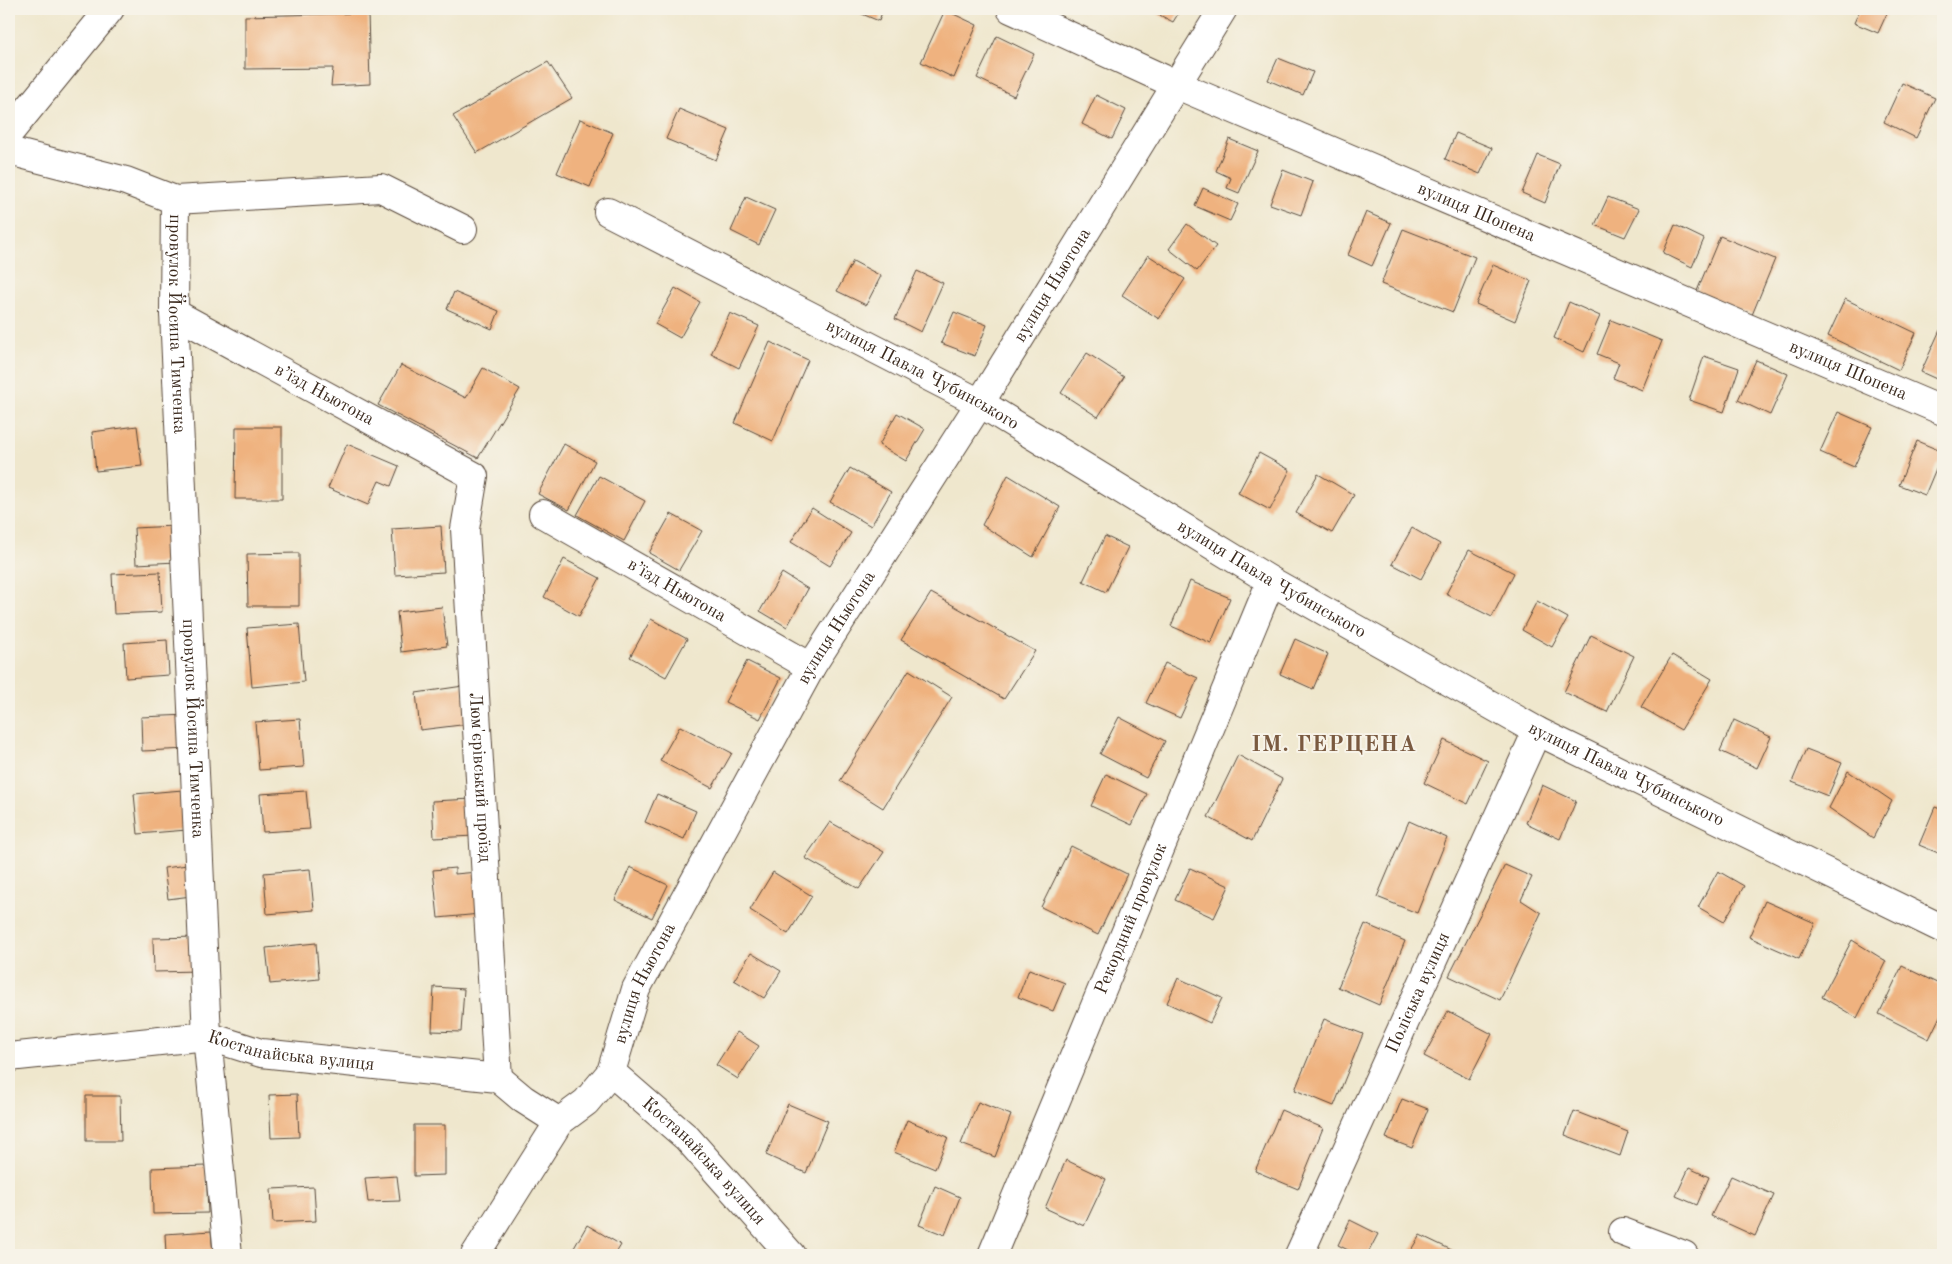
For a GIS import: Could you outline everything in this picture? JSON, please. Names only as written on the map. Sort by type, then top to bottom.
[{"type":"street","points":[[9,133],[110,9]]},
{"type":"street","name":"вулиця Шопена","points":[[1011,9],[1177,85],[1943,411]]},
{"type":"street","name":"вулиця Ньютона","points":[[475,1255],[559,1122],[586,1102],[611,1072],[636,989],[811,667],[980,403],[1223,9]]},
{"type":"street","points":[[9,151],[126,181],[175,200],[381,188],[463,229]]},
{"type":"street","name":"провулок Йосипа Тимченка","points":[[175,200],[174,313],[207,1036],[228,1255]]},
{"type":"street","name":"вулиця Павла Чубинського","points":[[608,212],[980,403],[1270,581],[1537,731],[1943,930]]},
{"type":"street","name":"в’їзд Ньютона","points":[[174,313],[474,476]]},
{"type":"street","name":"Люм'єрівський проїзд","points":[[474,476],[465,529],[498,1078]]},
{"type":"street","name":"в’їзд Ньютона","points":[[543,514],[811,667]]},
{"type":"street","name":"Рекордний провулок","points":[[992,1255],[1270,581]]},
{"type":"street","name":"Поліська вулиця","points":[[1299,1255],[1537,731]]},
{"type":"street","name":"Костанайська вулиця","points":[[9,1057],[207,1036],[261,1053],[498,1078]]},
{"type":"street","name":"Костанайська вулиця","points":[[611,1072],[687,1138],[792,1255]]},
{"type":"street","points":[[498,1078],[523,1099],[559,1122]]},
{"type":"street","points":[[1623,1232],[1684,1255]]},
{"type":"building","points":[[850,9],[883,9],[879,21]]},
{"type":"building","points":[[1148,9],[1181,9],[1173,22]]},
{"type":"building","points":[[1860,9],[1889,9],[1878,33],[1854,23]]},
{"type":"building","points":[[945,10],[977,25],[954,78],[921,62]]},
{"type":"building","points":[[368,13],[370,84],[331,86],[333,68],[245,69],[245,16]]},
{"type":"building","points":[[997,36],[1034,54],[1014,96],[977,78]]},
{"type":"building","points":[[1278,58],[1313,72],[1303,95],[1268,80]]},
{"type":"building","points":[[548,62],[572,98],[477,153],[453,116]]},
{"type":"building","points":[[1902,83],[1935,98],[1916,138],[1884,122]]},
{"type":"building","points":[[1096,95],[1126,110],[1112,139],[1082,124]]},
{"type":"building","points":[[679,109],[729,130],[716,160],[666,139]]},
{"type":"building","points":[[580,119],[613,133],[590,187],[557,173]]},
{"type":"building","points":[[1456,133],[1492,148],[1480,174],[1445,159]]},
{"type":"building","points":[[1229,139],[1258,151],[1239,193],[1227,188],[1231,178],[1216,171]]},
{"type":"building","points":[[1538,155],[1560,164],[1545,203],[1522,193]]},
{"type":"building","points":[[1283,170],[1313,182],[1301,215],[1270,204]]},
{"type":"building","points":[[1203,188],[1238,204],[1230,221],[1195,206]]},
{"type":"building","points":[[746,197],[775,210],[759,245],[731,231]]},
{"type":"building","points":[[1608,197],[1639,209],[1625,237],[1595,225]]},
{"type":"building","points":[[1366,212],[1391,223],[1372,266],[1348,255]]},
{"type":"building","points":[[1187,224],[1216,246],[1197,271],[1169,249]]},
{"type":"building","points":[[1675,225],[1704,239],[1692,267],[1663,253]]},
{"type":"building","points":[[1403,229],[1475,257],[1453,312],[1381,284]]},
{"type":"building","points":[[1720,236],[1775,259],[1752,315],[1697,291]]},
{"type":"building","points":[[1148,255],[1185,279],[1159,319],[1122,295]]},
{"type":"building","points":[[853,261],[881,276],[866,305],[837,291]]},
{"type":"building","points":[[1493,265],[1531,281],[1515,321],[1476,304]]},
{"type":"building","points":[[917,271],[943,283],[921,332],[895,319]]},
{"type":"building","points":[[675,288],[700,302],[680,338],[655,324]]},
{"type":"building","points":[[454,292],[499,311],[492,329],[447,309]]},
{"type":"building","points":[[1845,299],[1916,333],[1899,370],[1828,336]]},
{"type":"building","points":[[1569,302],[1600,316],[1584,352],[1554,338]]},
{"type":"building","points":[[954,312],[987,325],[975,356],[941,343]]},
{"type":"building","points":[[730,313],[759,326],[739,368],[711,354]]},
{"type":"building","points":[[1611,320],[1662,341],[1642,390],[1613,378],[1619,363],[1597,354]]},
{"type":"building","points":[[1940,330],[1943,331],[1943,382],[1921,372]]},
{"type":"building","points":[[770,342],[808,360],[773,441],[735,423]]},
{"type":"building","points":[[1087,353],[1124,377],[1098,417],[1061,393]]},
{"type":"building","points":[[1704,356],[1739,368],[1724,412],[1689,400]]},
{"type":"building","points":[[1756,360],[1788,374],[1770,415],[1738,400]]},
{"type":"building","points":[[401,365],[466,398],[483,368],[520,389],[478,458],[378,405]]},
{"type":"building","points":[[1838,412],[1872,427],[1854,467],[1820,452]]},
{"type":"building","points":[[897,413],[925,429],[906,461],[879,445]]},
{"type":"building","points":[[137,426],[142,466],[96,471],[92,432]]},
{"type":"building","points":[[236,427],[282,427],[282,499],[235,499]]},
{"type":"building","points":[[1917,441],[1943,452],[1925,495],[1899,485]]},
{"type":"building","points":[[347,444],[399,466],[391,486],[379,481],[368,505],[328,488]]},
{"type":"building","points":[[564,444],[595,461],[569,510],[538,494]]},
{"type":"building","points":[[1259,453],[1290,470],[1270,510],[1238,493]]},
{"type":"building","points":[[850,468],[891,492],[871,526],[830,502]]},
{"type":"building","points":[[1318,474],[1354,495],[1332,533],[1296,513]]},
{"type":"building","points":[[1008,475],[1060,507],[1033,557],[982,525]]},
{"type":"building","points":[[599,476],[645,501],[624,541],[577,515]]},
{"type":"building","points":[[812,508],[851,533],[830,566],[791,542]]},
{"type":"building","points":[[671,514],[702,531],[679,570],[649,553]]},
{"type":"building","points":[[175,526],[177,562],[136,564],[134,528]]},
{"type":"building","points":[[441,526],[444,572],[395,575],[392,529]]},
{"type":"building","points":[[1412,528],[1440,544],[1421,579],[1392,564]]},
{"type":"building","points":[[1105,536],[1128,547],[1106,592],[1083,581]]},
{"type":"building","points":[[1469,550],[1514,573],[1492,617],[1446,594]]},
{"type":"building","points":[[299,553],[299,606],[248,606],[247,554]]},
{"type":"building","points":[[564,559],[600,578],[579,616],[544,597]]},
{"type":"building","points":[[160,572],[162,612],[114,614],[112,574]]},
{"type":"building","points":[[782,573],[808,589],[787,627],[760,611]]},
{"type":"building","points":[[1190,581],[1230,598],[1211,643],[1171,626]]},
{"type":"building","points":[[931,593],[1035,651],[1004,699],[901,640]]},
{"type":"building","points":[[1537,601],[1568,618],[1552,647],[1522,630]]},
{"type":"building","points":[[442,607],[447,646],[401,652],[397,612]]},
{"type":"building","points":[[651,619],[687,639],[666,677],[630,657]]},
{"type":"building","points":[[299,624],[304,682],[252,687],[247,628]]},
{"type":"building","points":[[1591,635],[1634,656],[1607,712],[1564,692]]},
{"type":"building","points":[[1295,639],[1328,654],[1313,689],[1280,674]]},
{"type":"building","points":[[167,640],[169,675],[126,678],[124,643]]},
{"type":"building","points":[[1672,655],[1712,679],[1681,730],[1641,707]]},
{"type":"building","points":[[747,661],[781,678],[760,719],[725,702]]},
{"type":"building","points":[[1165,663],[1198,678],[1180,718],[1146,703]]},
{"type":"building","points":[[909,670],[952,697],[883,808],[840,781]]},
{"type":"building","points":[[463,686],[469,724],[420,730],[416,693]]},
{"type":"building","points":[[188,715],[190,749],[142,751],[141,717]]},
{"type":"building","points":[[1119,717],[1165,741],[1146,778],[1100,754]]},
{"type":"building","points":[[300,719],[304,767],[259,770],[255,722]]},
{"type":"building","points":[[1734,720],[1771,737],[1757,768],[1720,751]]},
{"type":"building","points":[[680,726],[732,753],[712,788],[660,761]]},
{"type":"building","points":[[1444,740],[1488,761],[1468,804],[1424,783]]},
{"type":"building","points":[[1806,749],[1842,763],[1828,796],[1792,782]]},
{"type":"building","points":[[1238,755],[1282,779],[1252,841],[1208,817]]},
{"type":"building","points":[[1848,771],[1892,801],[1873,838],[1829,808]]},
{"type":"building","points":[[1106,774],[1147,794],[1132,825],[1091,806]]},
{"type":"building","points":[[1542,785],[1576,801],[1560,839],[1526,823]]},
{"type":"building","points":[[183,790],[187,830],[138,834],[134,794]]},
{"type":"building","points":[[306,791],[310,829],[263,832],[260,794]]},
{"type":"building","points":[[657,794],[696,811],[684,839],[645,822]]},
{"type":"building","points":[[473,799],[474,836],[434,838],[432,801]]},
{"type":"building","points":[[1935,807],[1943,810],[1943,855],[1919,845]]},
{"type":"building","points":[[9,809],[13,836],[9,837]]},
{"type":"building","points":[[1409,821],[1447,838],[1417,913],[1377,897]]},
{"type":"building","points":[[830,822],[884,852],[859,889],[805,858]]},
{"type":"building","points":[[1071,846],[1127,874],[1098,935],[1041,907]]},
{"type":"building","points":[[195,864],[199,895],[168,899],[164,868]]},
{"type":"building","points":[[1505,865],[1532,877],[1521,900],[1541,913],[1500,1000],[1449,976]]},
{"type":"building","points":[[630,867],[668,885],[652,918],[615,900]]},
{"type":"building","points":[[455,868],[455,874],[477,872],[480,914],[438,918],[433,870]]},
{"type":"building","points":[[1190,868],[1229,886],[1214,918],[1175,900]]},
{"type":"building","points":[[310,869],[314,910],[267,914],[264,873]]},
{"type":"building","points":[[1718,871],[1744,886],[1724,922],[1698,907]]},
{"type":"building","points":[[773,872],[812,896],[788,934],[750,910]]},
{"type":"building","points":[[1765,901],[1815,923],[1799,959],[1749,937]]},
{"type":"building","points":[[1365,924],[1405,941],[1379,1005],[1338,987]]},
{"type":"building","points":[[198,937],[199,971],[154,972],[153,938]]},
{"type":"building","points":[[1852,940],[1886,961],[1857,1018],[1822,997]]},
{"type":"building","points":[[316,943],[319,979],[270,984],[266,948]]},
{"type":"building","points":[[751,953],[781,971],[764,998],[734,980]]},
{"type":"building","points":[[1902,966],[1943,986],[1943,1010],[1929,1039],[1879,1014]]},
{"type":"building","points":[[1029,969],[1065,983],[1053,1011],[1018,997]]},
{"type":"building","points":[[1178,978],[1222,998],[1210,1023],[1167,1003]]},
{"type":"building","points":[[434,987],[464,989],[461,1032],[432,1031]]},
{"type":"building","points":[[1448,1011],[1492,1034],[1469,1079],[1424,1056]]},
{"type":"building","points":[[1324,1019],[1363,1034],[1334,1106],[1295,1090]]},
{"type":"building","points":[[737,1032],[759,1046],[738,1079],[716,1065]]},
{"type":"building","points":[[297,1094],[299,1137],[271,1138],[269,1095]]},
{"type":"building","points":[[86,1096],[120,1096],[121,1141],[86,1141]]},
{"type":"building","points":[[1402,1099],[1428,1109],[1412,1148],[1386,1138]]},
{"type":"building","points":[[978,1102],[1011,1115],[995,1157],[961,1144]]},
{"type":"building","points":[[788,1104],[828,1121],[806,1173],[766,1155]]},
{"type":"building","points":[[1281,1110],[1323,1128],[1298,1189],[1255,1171]]},
{"type":"building","points":[[1574,1111],[1628,1132],[1620,1156],[1565,1135]]},
{"type":"building","points":[[907,1120],[948,1137],[935,1169],[894,1152]]},
{"type":"building","points":[[414,1125],[445,1125],[445,1175],[414,1176]]},
{"type":"building","points":[[1066,1160],[1106,1179],[1084,1226],[1045,1208]]},
{"type":"building","points":[[206,1166],[208,1213],[153,1214],[152,1168]]},
{"type":"building","points":[[1689,1168],[1709,1177],[1697,1205],[1676,1196]]},
{"type":"building","points":[[397,1176],[400,1201],[368,1202],[365,1178]]},
{"type":"building","points":[[1731,1176],[1774,1195],[1755,1236],[1711,1216]]},
{"type":"building","points":[[935,1186],[960,1197],[945,1235],[919,1225]]},
{"type":"building","points":[[314,1187],[316,1221],[273,1223],[271,1189]]},
{"type":"building","points":[[1350,1220],[1378,1234],[1367,1255],[1358,1255],[1338,1245]]},
{"type":"building","points":[[587,1225],[621,1245],[615,1255],[570,1255]]},
{"type":"building","points":[[211,1231],[213,1255],[166,1255],[165,1234]]},
{"type":"building","points":[[1420,1235],[1462,1255],[1408,1255]]},
{"type":"building","points":[[328,1251],[328,1255],[288,1255],[288,1254]]},
{"type":"district","name":"ІМ. ГЕРЦЕНА","points":[[1334,745]]}]
